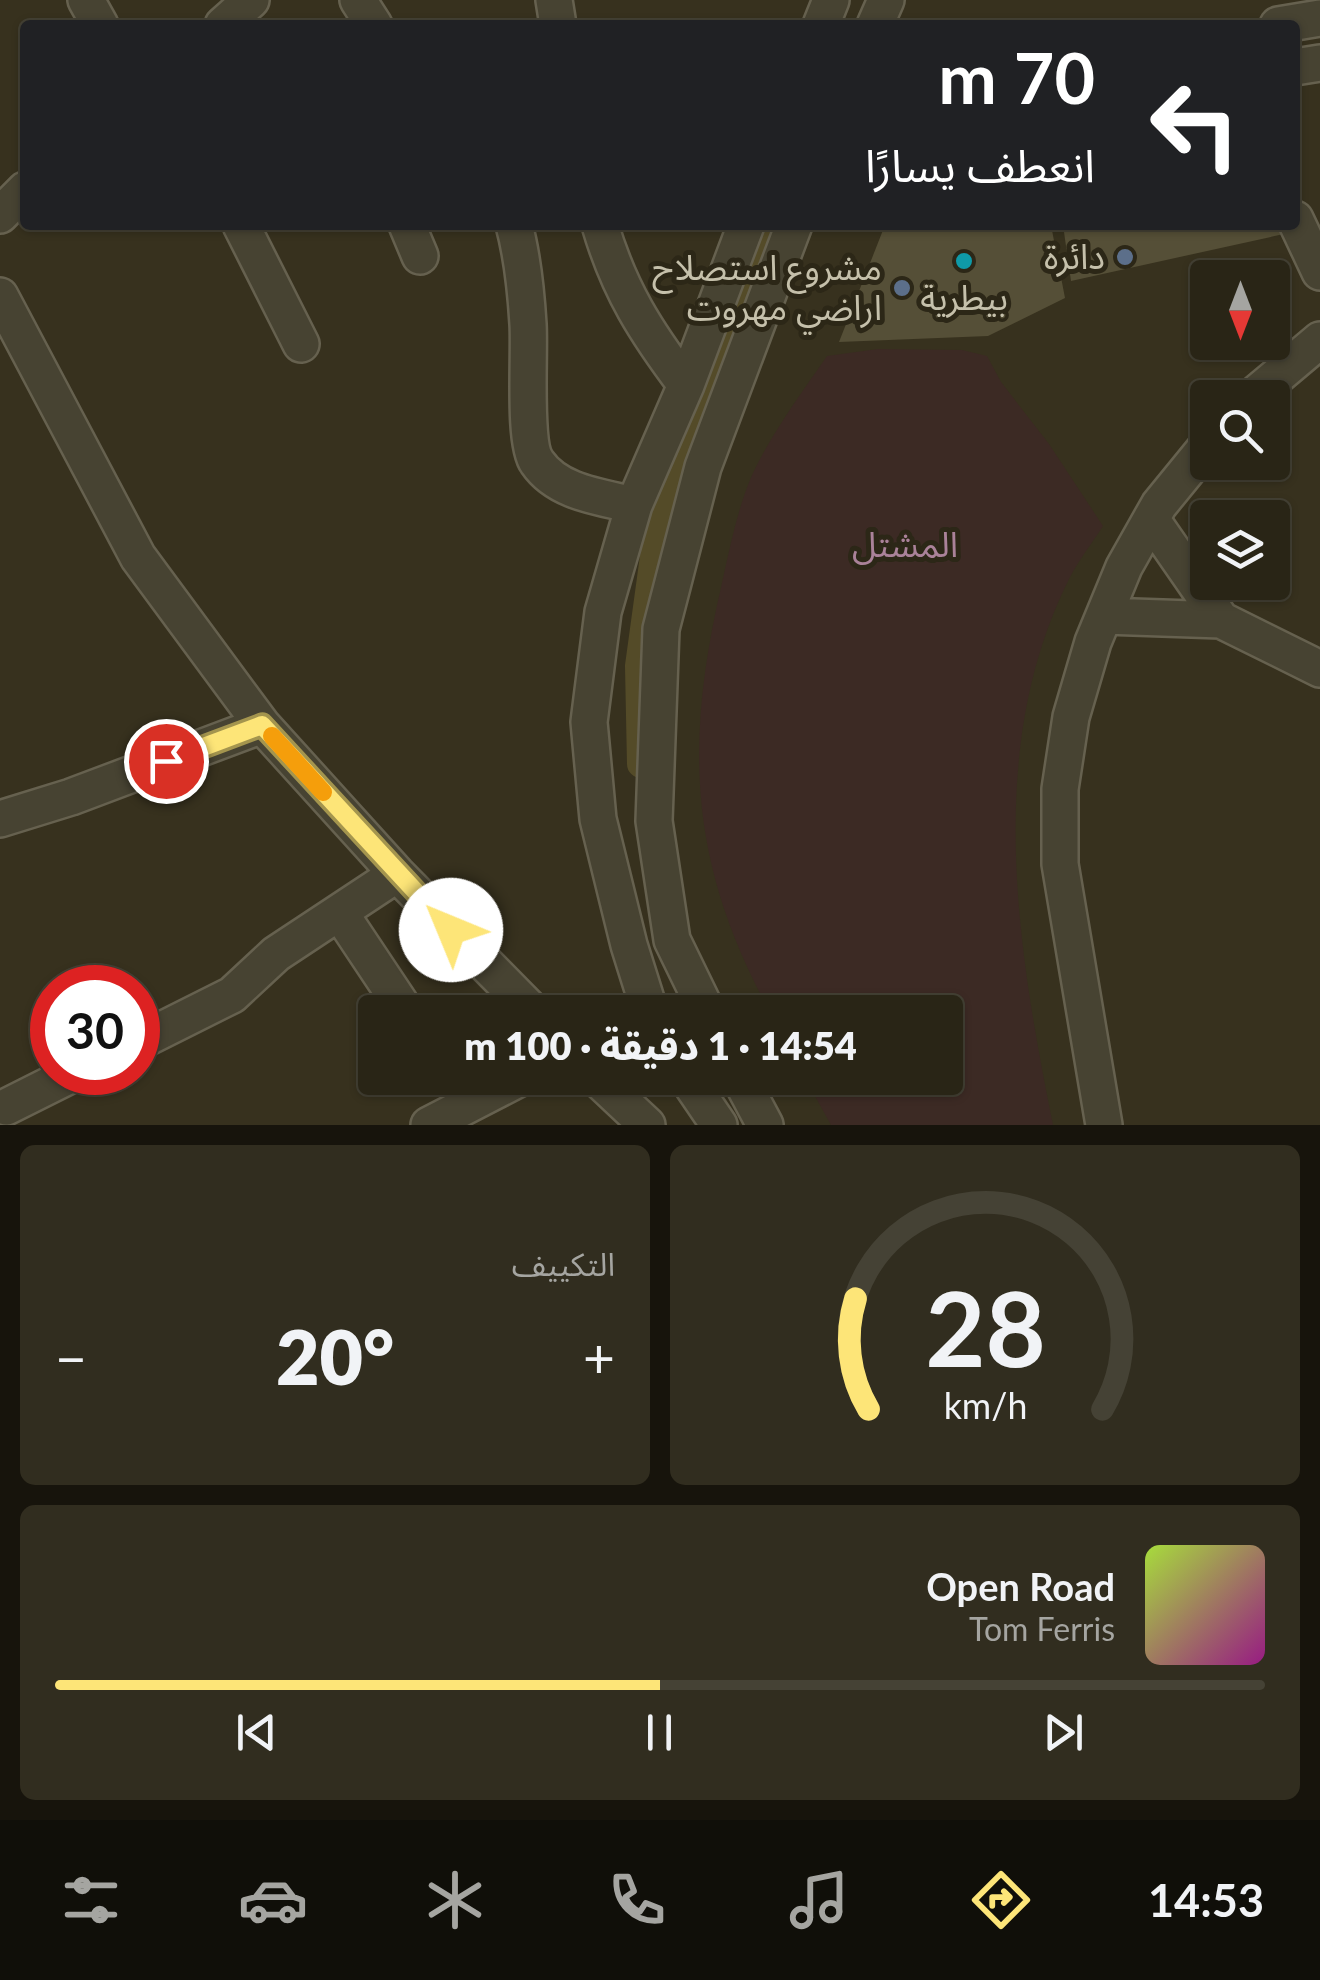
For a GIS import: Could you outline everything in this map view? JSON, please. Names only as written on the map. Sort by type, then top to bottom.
[{"type":"street","points":[[229,20],[251,0]]},
{"type":"street","points":[[0,215],[20,195]]},
{"type":"street","points":[[244,230],[301,344]]},
{"type":"street","points":[[515,230],[527,307],[534,460],[553,479],[576,491],[634,505]]},
{"type":"street","points":[[602,230],[614,271],[642,327],[686,385]]},
{"type":"street","points":[[645,995],[598,819],[589,722],[603,612],[634,505],[686,385],[744,230]]},
{"type":"street","points":[[699,995],[672,940],[654,821],[661,629],[703,467],[792,230]]},
{"type":"street","points":[[1300,230],[1320,272]]},
{"type":"street","points":[[0,296],[138,557],[262,725],[397,874],[516,995]]},
{"type":"street","points":[[1272,380],[1320,340]]},
{"type":"street","points":[[1104,1125],[1060,864],[1060,789],[1071,717],[1104,616],[1124,567],[1151,519],[1190,468]]},
{"type":"street","points":[[1151,519],[1221,620]]},
{"type":"street","points":[[1104,616],[1221,620],[1320,669]]},
{"type":"street","points":[[0,819],[262,725]]},
{"type":"street","points":[[160,1031],[232,995],[276,954],[397,874]]},
{"type":"street","points":[[340,913],[395,995]]},
{"type":"street","points":[[8,1109],[34,1095]]},
{"type":"street","points":[[615,1095],[647,1125]]},
{"type":"street","points":[[698,1095],[718,1125]]},
{"type":"street","points":[[749,1095],[766,1125]]},
{"type":"street","points":[[429,1125],[465,1103]]},
{"type":"green space","name":"المشتل","points":[[878,349],[962,350],[987,356],[1001,382],[1049,444],[1103,526],[1070,577],[1043,642],[1026,709],[1017,778],[1020,918],[1028,988],[1053,1125],[831,1125],[814,1095],[963,1095],[963,995],[762,995],[723,905],[701,803],[699,751],[710,642],[731,541],[753,473],[769,442],[827,356]]},
{"type":"building","name":"بيطرية","points":[[883,230],[1052,230],[1065,298],[988,336],[839,342]]},
{"type":"building","name":"دائرة","points":[[1064,230],[1293,232],[1071,281]]},
{"type":"waterway","points":[[641,764],[639,666],[659,520],[770,240]]},
{"type":"slow traffic","points":[[272,736],[323,792]]},
{"type":"place","name":"دائرة","points":[[1125,257]]},
{"type":"place","name":"بيطرية","points":[[964,261]]},
{"type":"place","name":"مشروع استصلاح اراضي مهروت","points":[[902,288]]},
{"type":"route","points":[[166,761],[262,725],[451,930]]}]
